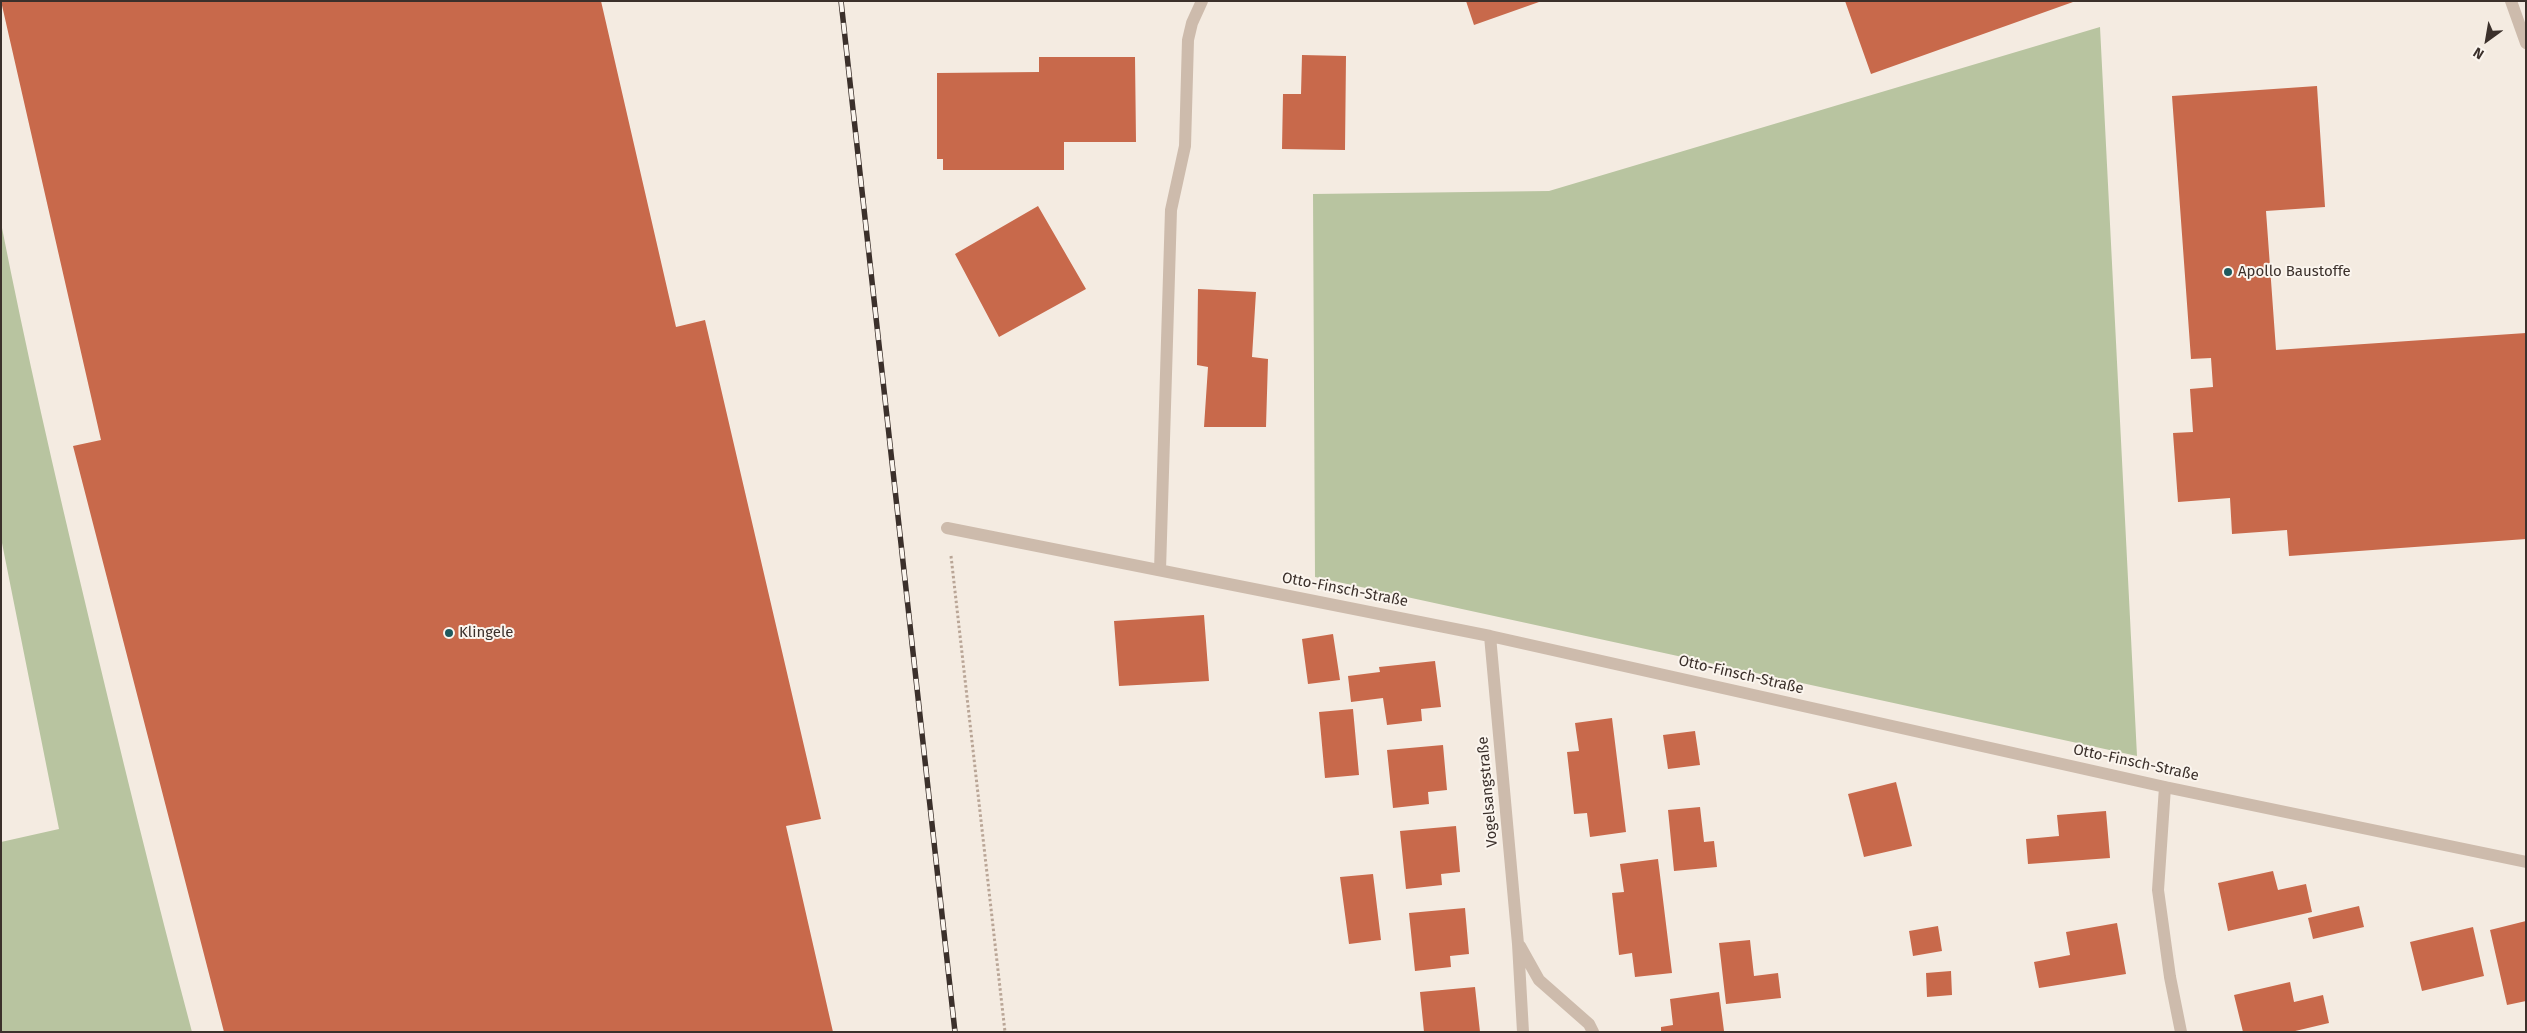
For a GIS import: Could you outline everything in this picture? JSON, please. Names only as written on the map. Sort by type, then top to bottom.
[{"type":"street","points":[[1160,570],[1171,210],[1186,146],[1188,40],[1192,23],[1202,1]]},
{"type":"street","points":[[2511,1],[2526,44]]},
{"type":"street","name":"Otto-Finsch-Straße","points":[[948,528],[1490,636],[2165,787],[2526,862]]},
{"type":"street","name":"Vogelsangstraße","points":[[1490,636],[1518,944],[1523,1032]]},
{"type":"street","points":[[2165,787],[2158,890],[2170,977],[2182,1032]]},
{"type":"street","name":"Vogelsangstraße","points":[[1518,944],[1539,980],[1589,1024],[1593,1032]]},
{"type":"path","points":[[948,528],[1005,1032]]},
{"type":"green space","points":[[2100,27],[2137,756],[1315,577],[1313,194],[1549,191]]},
{"type":"green space","points":[[1,223],[74,555],[137,817],[192,1032],[1,1032],[1,842],[59,829],[1,538]]},
{"type":"building","name":"Klingele","points":[[1,1],[601,1],[676,327],[705,320],[821,819],[786,826],[833,1032],[224,1032],[73,446],[101,440]]},
{"type":"building","points":[[1466,1],[1539,1],[1539,2],[1474,25]]},
{"type":"building","points":[[1845,1],[2073,1],[2073,2],[1871,74]]},
{"type":"building","points":[[1302,55],[1346,56],[1345,150],[1282,149],[1283,94],[1301,94]]},
{"type":"building","points":[[1039,57],[1135,57],[1136,142],[1064,142],[1064,170],[943,170],[943,159],[937,159],[937,73],[1039,72]]},
{"type":"building","name":"Apollo Baustoffe","points":[[2317,86],[2325,207],[2266,211],[2276,350],[2526,333],[2526,539],[2289,556],[2287,530],[2232,534],[2230,498],[2178,502],[2173,433],[2193,432],[2190,389],[2213,387],[2211,358],[2191,359],[2172,96]]},
{"type":"building","points":[[1038,206],[1086,289],[999,337],[955,254]]},
{"type":"building","points":[[1198,289],[1256,292],[1252,357],[1268,359],[1266,427],[1204,427],[1208,367],[1197,365]]},
{"type":"building","points":[[1204,615],[1209,681],[1119,686],[1114,621]]},
{"type":"building","points":[[1333,634],[1340,680],[1308,684],[1302,639]]},
{"type":"building","points":[[1435,661],[1441,707],[1421,709],[1422,721],[1387,725],[1383,698],[1351,702],[1348,676],[1380,672],[1379,667]]},
{"type":"building","points":[[1353,709],[1359,775],[1325,778],[1319,712]]},
{"type":"building","points":[[1612,718],[1626,832],[1590,837],[1587,813],[1574,814],[1567,752],[1579,751],[1575,723]]},
{"type":"building","points":[[1695,731],[1700,765],[1668,769],[1663,735]]},
{"type":"building","points":[[1443,745],[1447,790],[1428,792],[1429,804],[1393,808],[1387,750]]},
{"type":"building","points":[[1896,782],[1912,846],[1864,857],[1848,794]]},
{"type":"building","points":[[1700,807],[1704,842],[1714,841],[1717,867],[1674,871],[1668,810]]},
{"type":"building","points":[[2106,811],[2110,858],[2028,864],[2026,839],[2059,836],[2057,815]]},
{"type":"building","points":[[1456,826],[1460,872],[1441,874],[1442,885],[1406,889],[1400,831]]},
{"type":"building","points":[[1658,859],[1672,973],[1635,977],[1632,953],[1619,955],[1612,893],[1624,892],[1620,864]]},
{"type":"building","points":[[2273,871],[2278,890],[2306,884],[2312,912],[2228,931],[2218,883]]},
{"type":"building","points":[[1373,874],[1381,940],[1349,944],[1340,877]]},
{"type":"building","points":[[2359,906],[2364,927],[2313,939],[2308,918]]},
{"type":"building","points":[[1465,908],[1469,954],[1450,956],[1451,967],[1415,971],[1409,913]]},
{"type":"building","points":[[2526,921],[2526,1001],[2507,1005],[2490,930]]},
{"type":"building","points":[[2117,923],[2126,974],[2039,988],[2034,962],[2070,955],[2066,932]]},
{"type":"building","points":[[1938,926],[1942,951],[1913,956],[1909,931]]},
{"type":"building","points":[[2473,927],[2484,976],[2422,991],[2410,942]]},
{"type":"building","points":[[1750,940],[1754,976],[1778,973],[1781,998],[1726,1004],[1719,943]]},
{"type":"building","points":[[1951,971],[1952,995],[1927,997],[1926,973]]},
{"type":"building","points":[[2290,982],[2294,1002],[2323,995],[2329,1023],[2291,1032],[2243,1032],[2234,995]]},
{"type":"building","points":[[1475,987],[1480,1032],[1424,1032],[1420,992]]},
{"type":"building","points":[[1719,992],[1724,1031],[1661,1032],[1661,1027],[1673,1025],[1670,999]]},
{"type":"railway","points":[[841,1],[955,1032]]},
{"type":"place","name":"Apollo Baustoffe","points":[[2228,272]]},
{"type":"place","name":"Klingele","points":[[449,633]]}]
